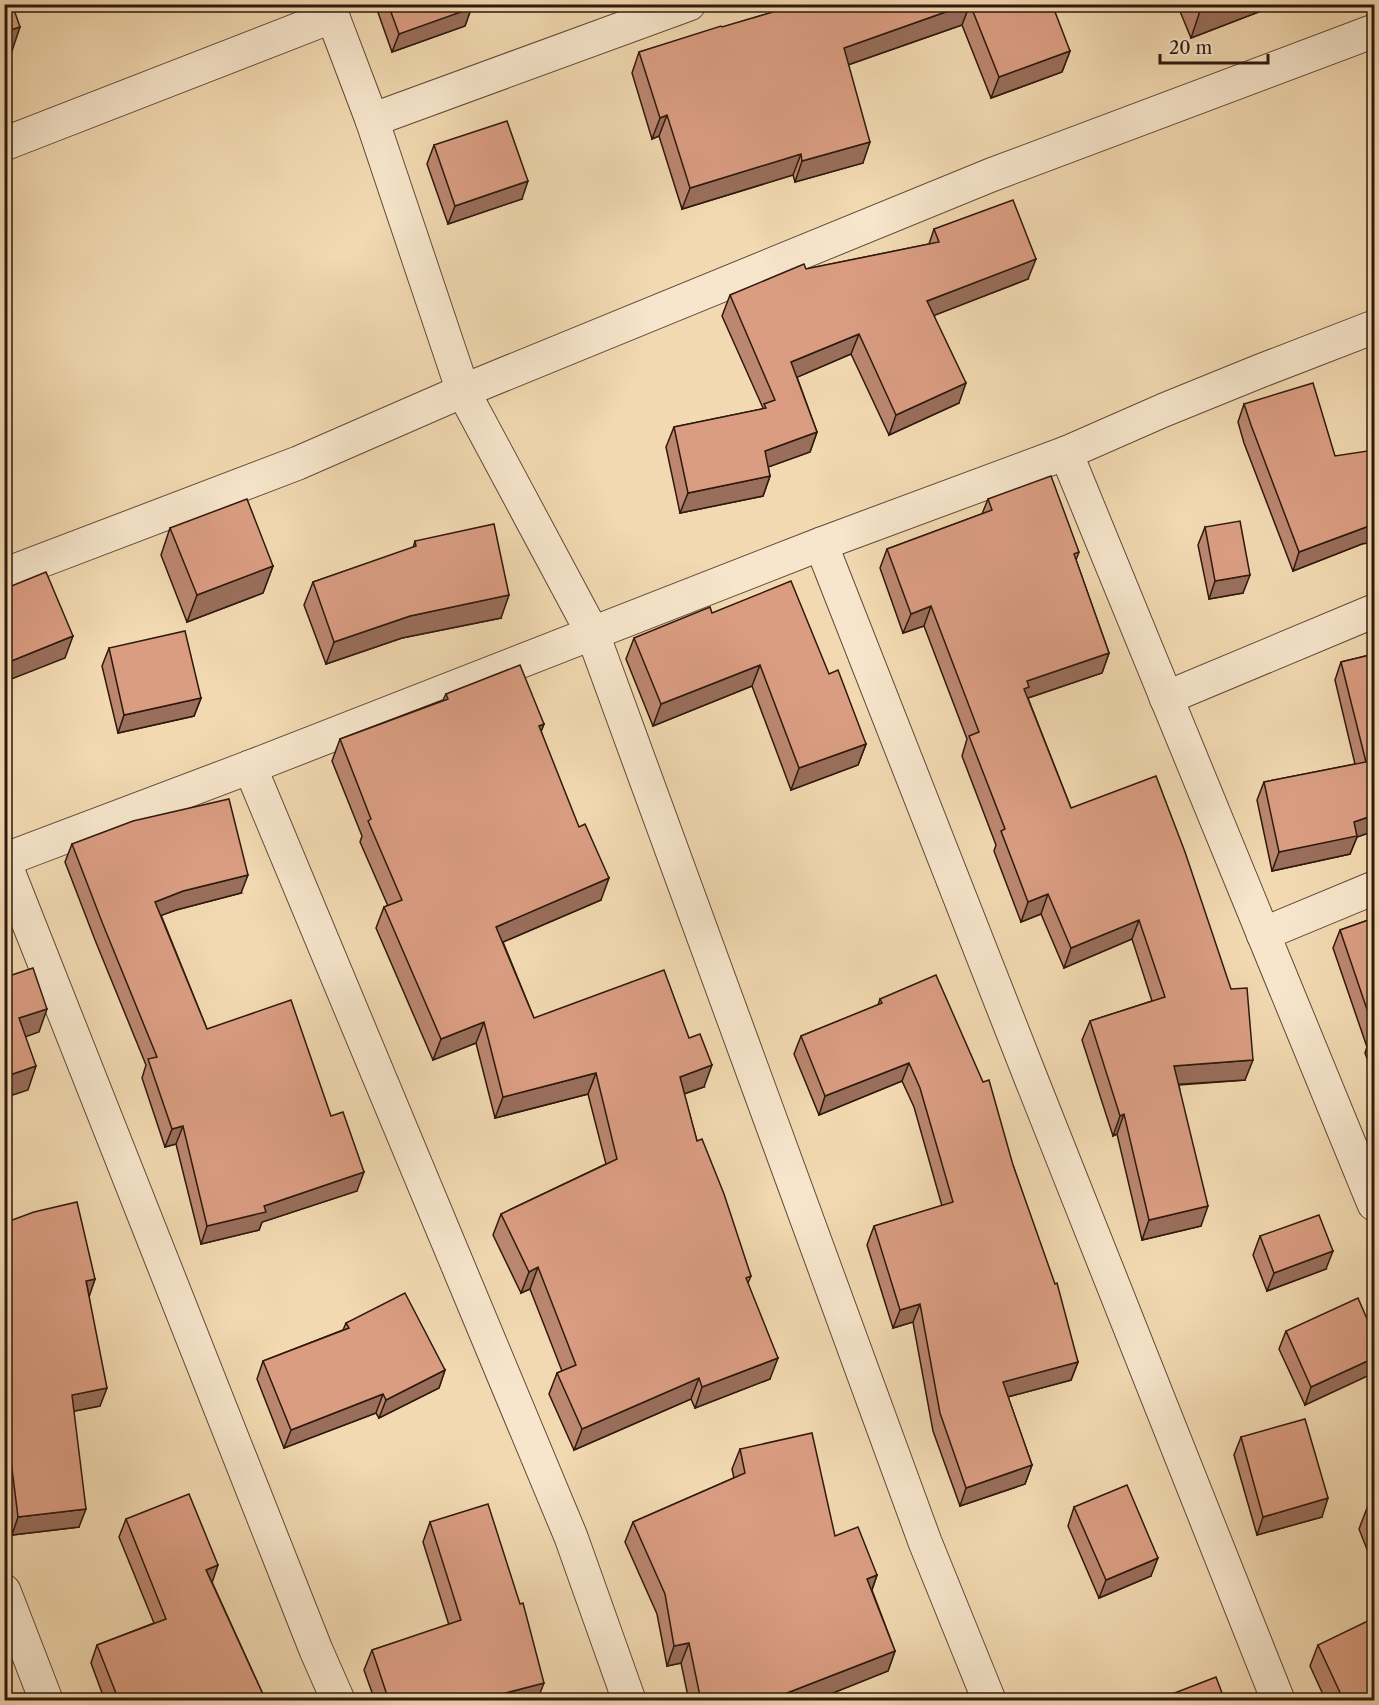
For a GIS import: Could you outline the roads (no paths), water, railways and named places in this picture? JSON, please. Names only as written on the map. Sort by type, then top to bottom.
[{"type":"street","points":[[372,120],[689,4]]},
{"type":"street","points":[[4,144],[331,10],[372,120],[463,391],[592,632],[925,1542],[989,1701]]},
{"type":"street","points":[[4,575],[298,463],[463,391],[991,175],[1374,31]]},
{"type":"street","points":[[338,1701],[4,861],[821,544],[1066,453],[1164,410],[1374,327]]},
{"type":"street","points":[[1066,453],[1374,1203]]},
{"type":"street","points":[[821,544],[1278,1701]]},
{"type":"street","points":[[1166,698],[1374,611]]},
{"type":"street","points":[[250,767],[571,1537],[629,1701]]},
{"type":"street","points":[[1263,934],[1374,888]]},
{"type":"street","points":[[4,1591],[46,1701]]}]
